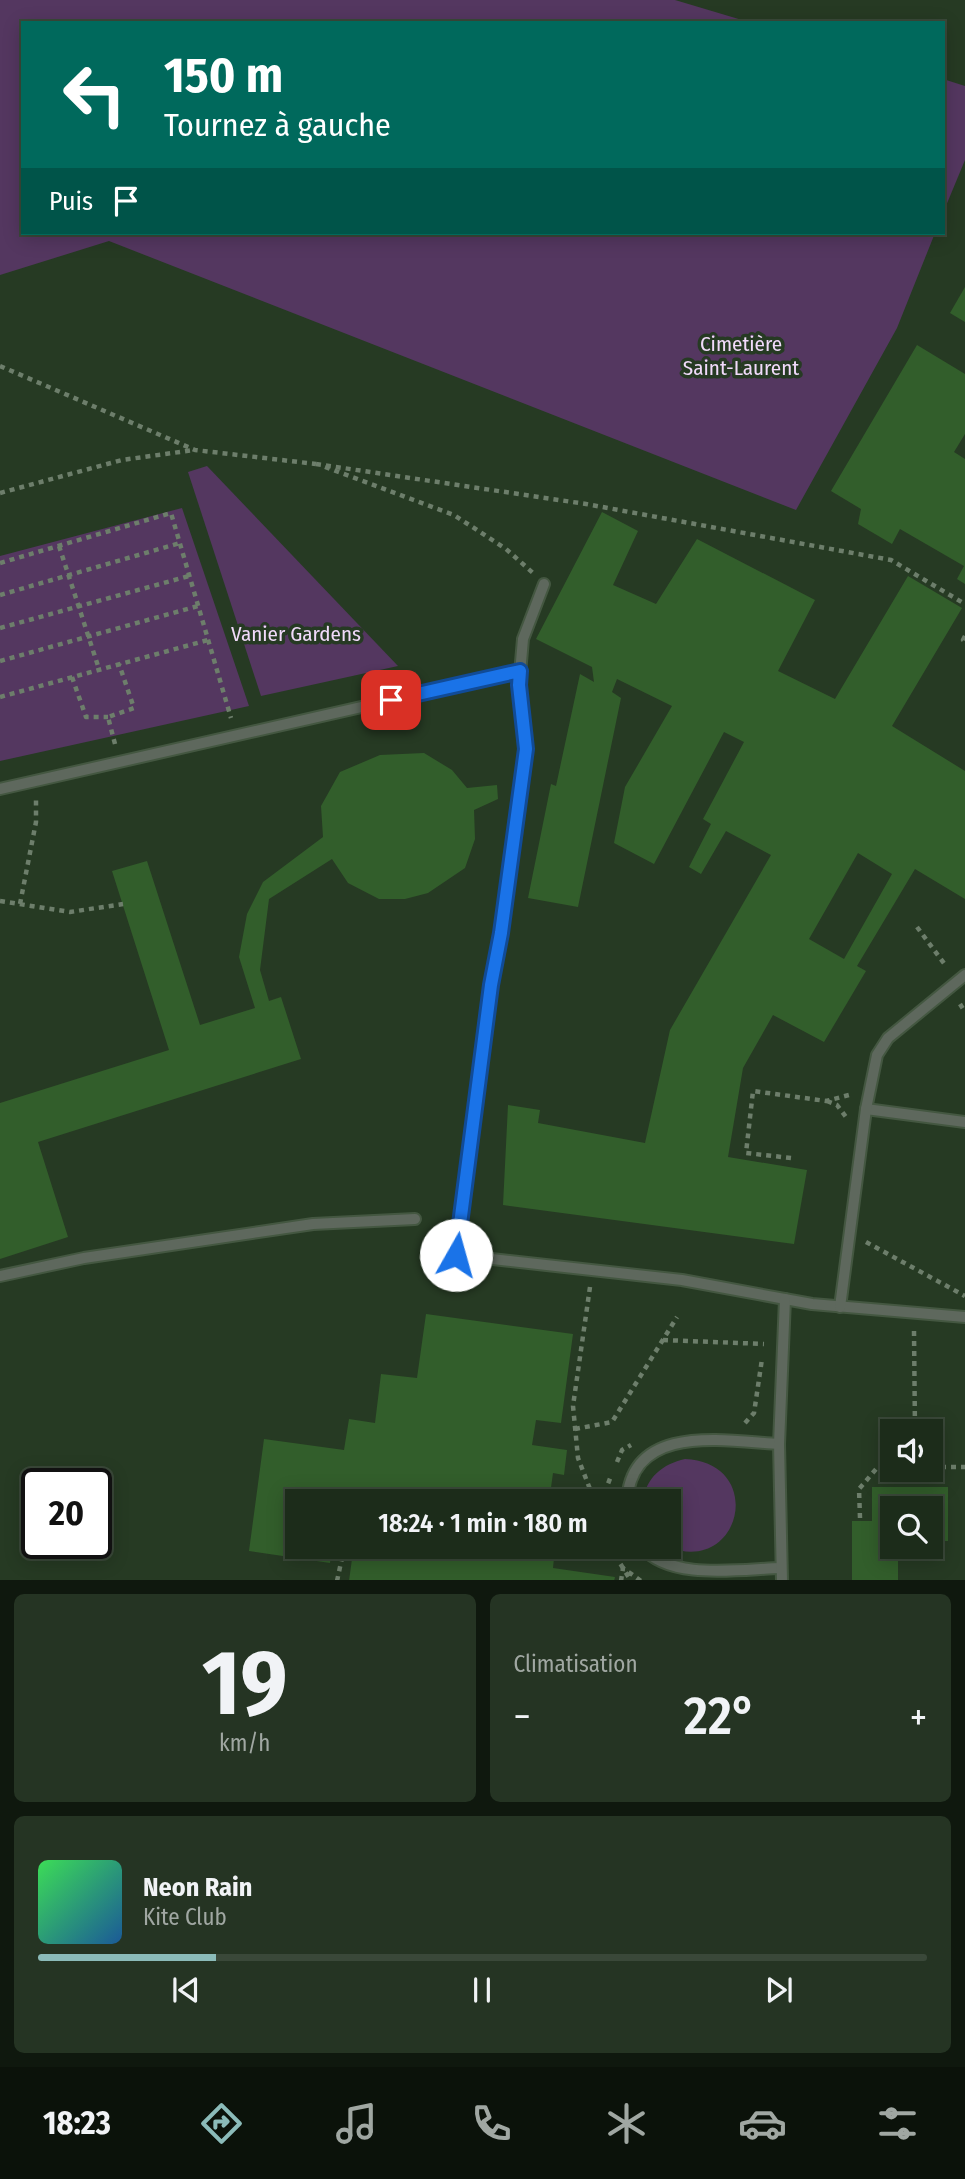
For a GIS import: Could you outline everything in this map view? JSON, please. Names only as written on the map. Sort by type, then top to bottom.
[{"type":"lane","points":[[544,584],[523,639],[519,685],[526,749],[501,933],[491,985],[456,1255],[682,1280],[841,1307],[965,1317]]},
{"type":"lane","points":[[0,789],[520,671]]},
{"type":"lane","points":[[841,1307],[866,1109],[873,1068],[881,1046],[965,975]]},
{"type":"lane","points":[[866,1109],[965,1122]]},
{"type":"lane","points":[[0,1276],[84,1258],[300,1226],[415,1219]]},
{"type":"lane","points":[[782,1580],[779,1444],[785,1299]]},
{"type":"lane","points":[[627,1489],[636,1470],[651,1454],[669,1444],[691,1440],[779,1444]]},
{"type":"lane","points":[[657,1559],[682,1570],[780,1568]]},
{"type":"path","points":[[0,366],[195,450]]},
{"type":"path","points":[[0,493],[122,460],[195,450],[316,464],[586,504],[891,560],[965,604]]},
{"type":"path","points":[[316,464],[454,515],[506,549],[544,584]]},
{"type":"path","points":[[0,563],[171,513],[236,735]]},
{"type":"path","points":[[0,595],[180,543]]},
{"type":"path","points":[[59,545],[99,669]]},
{"type":"path","points":[[0,628],[189,576]]},
{"type":"path","points":[[0,661],[198,606]]},
{"type":"path","points":[[965,636],[965,642]]},
{"type":"path","points":[[0,697],[208,640]]},
{"type":"path","points":[[72,677],[86,717],[108,717],[134,708],[119,664]]},
{"type":"path","points":[[108,717],[120,762]]},
{"type":"path","points":[[20,904],[36,822],[35,781]]},
{"type":"path","points":[[0,901],[70,912],[123,904]]},
{"type":"path","points":[[917,927],[946,966]]},
{"type":"path","points":[[960,1004],[965,1012]]},
{"type":"path","points":[[790,1158],[746,1153],[753,1091],[826,1101],[836,1105],[846,1118]]},
{"type":"path","points":[[826,1101],[849,1095]]},
{"type":"path","points":[[865,1241],[965,1296]]},
{"type":"path","points":[[590,1289],[573,1406],[578,1458],[590,1489]]},
{"type":"path","points":[[575,1429],[612,1422],[677,1317]]},
{"type":"path","points":[[914,1330],[915,1419]]},
{"type":"path","points":[[743,1425],[754,1413],[764,1344],[769,1333]]},
{"type":"path","points":[[663,1340],[764,1344]]},
{"type":"path","points":[[617,1463],[622,1450],[641,1438]]},
{"type":"path","points":[[943,1467],[965,1467]]},
{"type":"path","points":[[860,1518],[859,1489],[877,1468],[880,1468]]},
{"type":"path","points":[[606,1489],[611,1476]]},
{"type":"path","points":[[337,1580],[342,1559]]},
{"type":"path","points":[[617,1559],[631,1580]]},
{"type":"path","points":[[621,1580],[623,1568]]},
{"type":"path","points":[[623,1568],[641,1580]]},
{"type":"green space","name":"Cimetière Saint-Laurent","points":[[0,0],[675,0],[745,21],[21,21],[21,235],[934,235],[897,328],[796,510],[109,241],[0,275]]},
{"type":"green space","points":[[945,80],[965,86],[965,160],[945,208]]},
{"type":"green space","name":"Vanier Gardens","points":[[207,466],[398,666],[261,696],[188,472]]},
{"type":"green space","points":[[182,508],[249,706],[0,761],[0,556]]},
{"type":"green space","points":[[685,1459],[711,1465],[727,1479],[735,1496],[735,1515],[727,1533],[713,1546],[693,1552],[681,1550],[681,1489],[646,1489],[652,1478],[670,1464]]},
{"type":"building","points":[[965,287],[965,322],[950,313]]},
{"type":"building","points":[[917,345],[965,374],[965,434],[954,452],[965,459],[965,584],[957,579],[964,566],[900,529],[892,544],[858,524],[861,509],[831,491]]},
{"type":"building","points":[[602,512],[638,531],[613,585],[656,604],[697,539],[815,600],[778,671],[835,699],[908,576],[962,608],[892,726],[965,771],[965,899],[915,869],[857,966],[866,971],[824,1042],[773,1015],[743,1068],[728,1157],[807,1170],[794,1244],[503,1205],[508,1105],[540,1110],[538,1123],[645,1143],[670,1030],[771,855],[726,831],[701,874],[689,867],[711,824],[703,819],[744,742],[724,732],[654,864],[614,843],[625,787],[672,706],[617,679],[612,692],[621,698],[578,907],[528,898],[551,784],[556,786],[580,674],[594,682],[592,667],[536,639]],"holes":[[[858,853],[892,874],[844,959],[809,939]]]},
{"type":"building","points":[[424,753],[452,770],[467,788],[497,785],[498,799],[474,810],[475,839],[465,868],[428,893],[405,899],[379,899],[348,883],[332,859],[269,899],[260,970],[269,1001],[281,997],[301,1059],[38,1142],[68,1237],[0,1259],[0,1103],[169,1050],[112,871],[147,861],[200,1025],[255,1008],[239,957],[247,914],[263,882],[323,837],[321,806],[340,772],[380,755]]},
{"type":"building","points":[[426,1314],[573,1334],[561,1423],[536,1420],[532,1445],[567,1450],[564,1475],[553,1473],[551,1489],[285,1489],[285,1556],[249,1551],[264,1439],[344,1450],[349,1419],[375,1423],[381,1374],[417,1378]]},
{"type":"building","points":[[872,1487],[948,1487],[948,1541],[943,1541],[943,1496],[880,1496],[880,1559],[898,1559],[898,1580],[852,1580],[852,1521],[872,1521]]},
{"type":"building","points":[[303,1559],[331,1559],[330,1563]]},
{"type":"building","points":[[352,1559],[554,1559],[553,1568],[615,1577],[614,1580],[349,1580]]},
{"type":"route","points":[[391,700],[520,671],[526,749],[501,933],[491,985],[456,1255]]}]
